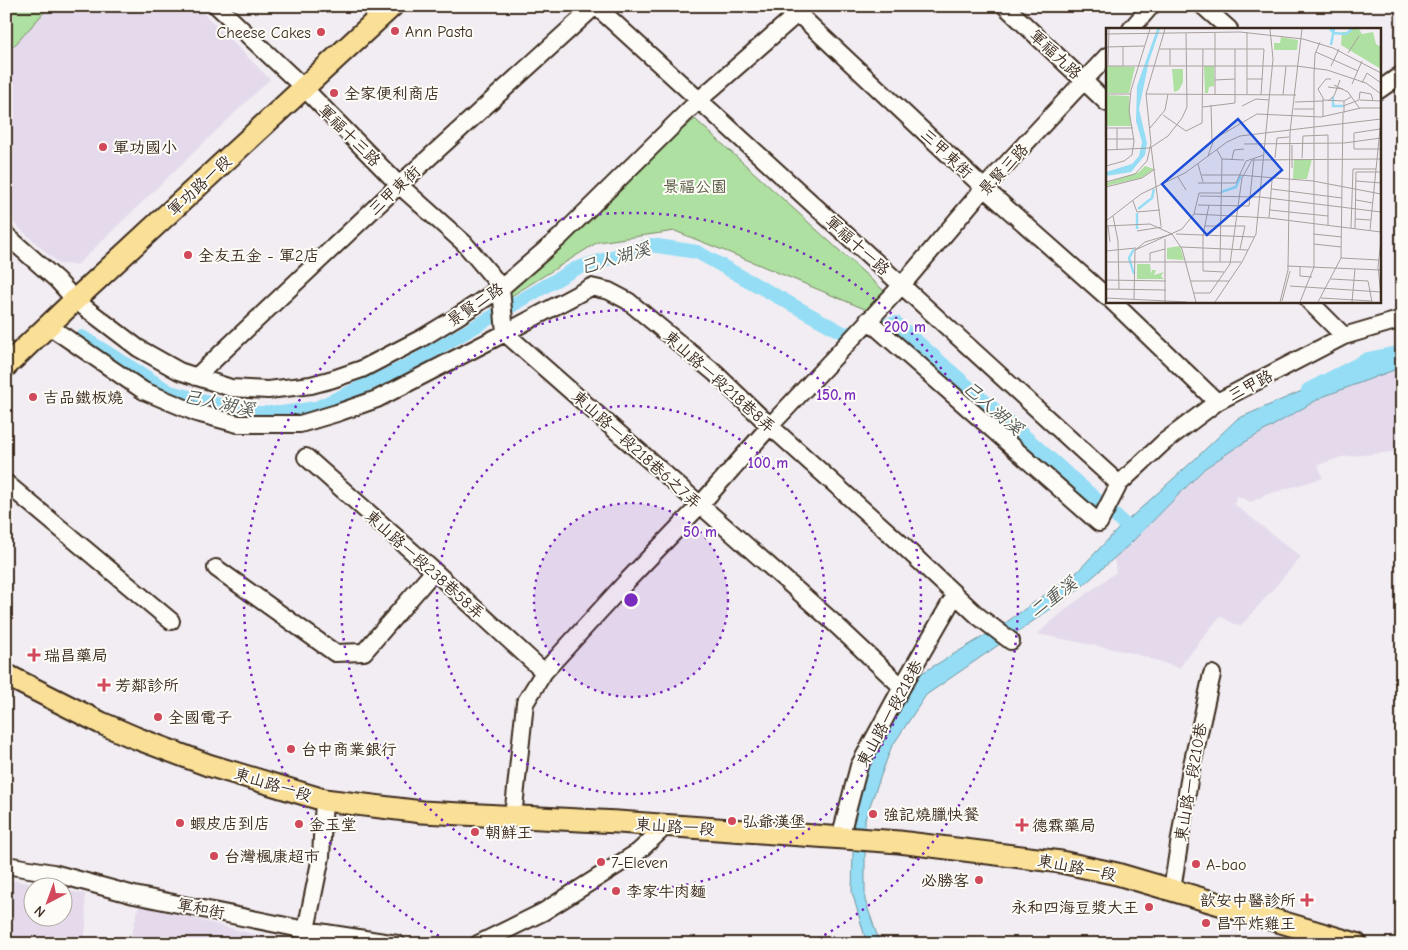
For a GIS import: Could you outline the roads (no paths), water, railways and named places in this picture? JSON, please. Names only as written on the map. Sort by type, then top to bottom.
[{"type":"main road","name":"軍功路一段","points":[[6,366],[392,6]]},
{"type":"main road","name":"東山路一段","points":[[6,675],[101,723],[136,738],[208,764],[324,800],[422,812],[667,825],[899,842],[1061,862],[1117,874],[1356,944]]},
{"type":"street","name":"軍福十三路","points":[[217,6],[304,88],[400,185],[464,243],[501,288]]},
{"type":"street","name":"軍福十一路","points":[[596,6],[1119,484]]},
{"type":"street","name":"三甲東街","points":[[196,377],[400,185],[596,6]]},
{"type":"street","name":"軍福九路","points":[[1005,6],[1106,102]]},
{"type":"street","points":[[1132,28],[1152,6]]},
{"type":"street","points":[[1203,6],[1228,28]]},
{"type":"street","name":"三甲東街","points":[[798,9],[984,188],[1106,295]]},
{"type":"street","name":"景賢二路","points":[[6,235],[57,280],[75,300],[138,348],[179,371],[231,388],[268,390],[312,385],[362,369],[422,338],[501,288],[560,237],[699,100],[798,9]]},
{"type":"street","name":"景賢三路","points":[[513,817],[525,703],[544,672],[902,285],[984,188],[1106,57]]},
{"type":"street","points":[[1380,89],[1402,74]]},
{"type":"street","name":"東山路一段218巷8弄","points":[[49,326],[144,391],[197,413],[238,424],[300,424],[377,399],[591,287],[609,291],[628,302],[715,374],[770,426],[898,540],[978,616],[1011,641]]},
{"type":"street","points":[[501,288],[505,333]]},
{"type":"street","points":[[1113,302],[1218,402]]},
{"type":"street","points":[[1310,302],[1344,336]]},
{"type":"street","name":"三甲路","points":[[868,320],[1099,523],[1119,484],[1164,442],[1218,402],[1344,336],[1402,319]]},
{"type":"street","name":"東山路一段218巷6之7弄","points":[[505,333],[833,622],[902,687]]},
{"type":"street","name":"東山路一段238巷58弄","points":[[306,457],[544,672]]},
{"type":"street","points":[[6,483],[171,621]]},
{"type":"street","points":[[216,568],[335,653],[364,652],[434,572]]},
{"type":"street","name":"東山路一段218巷","points":[[840,838],[859,766],[955,595]]},
{"type":"street","name":"東山路一段210巷","points":[[1172,890],[1190,774],[1212,674]]},
{"type":"street","points":[[306,930],[321,857],[324,800]]},
{"type":"street","points":[[478,944],[543,912],[638,852],[667,825]]},
{"type":"street","name":"軍和街","points":[[6,865],[53,872],[134,895],[306,930],[397,944]]},
{"type":"water","name":"二重溪","points":[[1402,352],[1402,367],[1322,397],[1240,445],[1205,468],[1130,544],[1078,590],[926,695],[891,748],[865,819],[865,900],[880,944],[867,944],[852,892],[854,816],[861,781],[906,693],[922,673],[1001,626],[1077,572],[1119,528],[1237,419],[1318,384]]},
{"type":"waterway","name":"己人湖溪","points":[[82,337],[170,392],[250,413],[282,413],[316,408],[405,367],[575,269],[651,245],[697,252],[845,334],[896,323],[1131,530]]},
{"type":"waterway","name":"二重溪","points":[[1308,390],[1368,359],[1402,352]]},
{"type":"place","name":"Ann Pasta","points":[[395,31]]},
{"type":"place","name":"Cheese Cakes","points":[[321,32]]},
{"type":"place","name":"全家便利商店","points":[[334,93]]},
{"type":"place","name":"軍功國小","points":[[103,147]]},
{"type":"place","name":"全友五金 - 軍2店","points":[[188,255]]},
{"type":"place","name":"吉品鐵板燒","points":[[33,397]]},
{"type":"place","name":"瑞昌藥局","points":[[34,655]]},
{"type":"place","name":"芳鄰診所","points":[[104,685]]},
{"type":"place","name":"全國電子","points":[[158,717]]},
{"type":"place","name":"台中商業銀行","points":[[291,749]]},
{"type":"place","name":"強記燒臘快餐","points":[[873,814]]},
{"type":"place","name":"弘爺漢堡","points":[[732,821]]},
{"type":"place","name":"蝦皮店到店","points":[[180,823]]},
{"type":"place","name":"金玉堂","points":[[299,824]]},
{"type":"place","name":"德霖藥局","points":[[1022,825]]},
{"type":"place","name":"朝鮮王","points":[[475,832]]},
{"type":"place","name":"台灣楓康超市","points":[[214,856]]},
{"type":"place","name":"7-Eleven","points":[[601,862]]},
{"type":"place","name":"A-bao","points":[[1196,864]]},
{"type":"place","name":"必勝客","points":[[979,880]]},
{"type":"place","name":"李家牛肉麵","points":[[616,891]]},
{"type":"place","name":"歆安中醫診所","points":[[1307,900]]},
{"type":"place","name":"永和四海豆漿大王","points":[[1149,907]]},
{"type":"place","name":"昌平炸雞王","points":[[1206,923]]},
{"type":"park label","name":"景福公園","points":[[695,186]]}]
